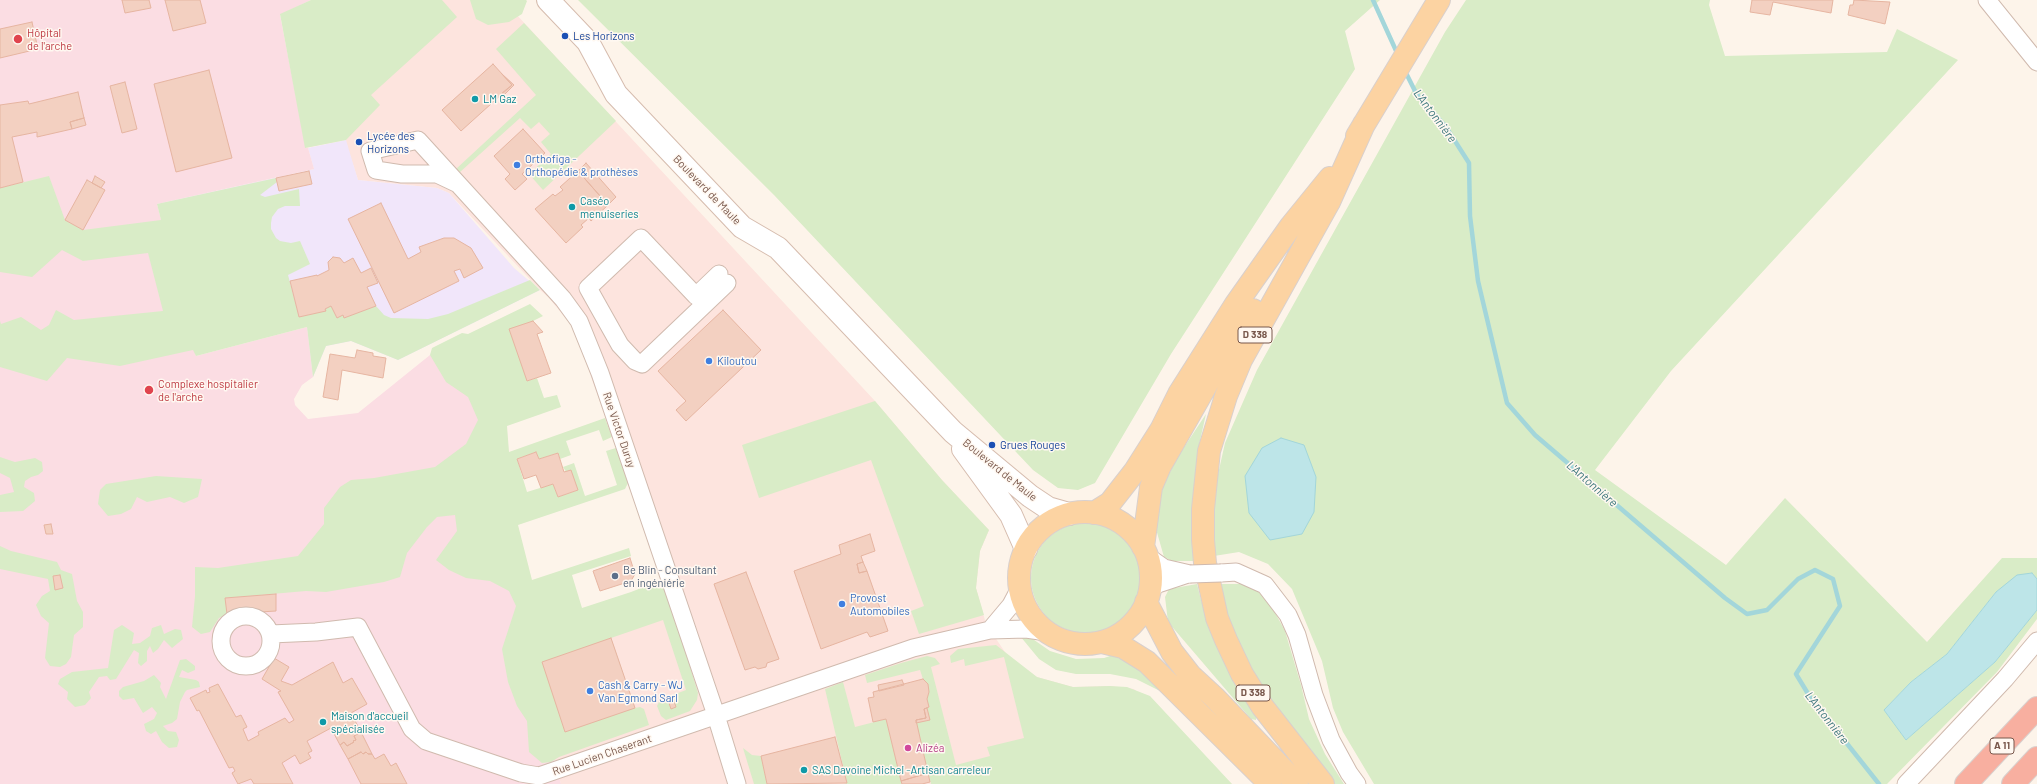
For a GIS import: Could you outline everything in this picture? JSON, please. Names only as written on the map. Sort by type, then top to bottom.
[{"type":"highway","name":"A 11","points":[[1966,784],[2037,708]]},
{"type":"highway","points":[[2013,784],[2037,758]]},
{"type":"main road","name":"Boulevard de Maule","points":[[548,0],[588,42],[616,94],[742,227],[778,248],[953,432],[1030,496],[1048,508],[1069,514]]},
{"type":"main road","name":"D 338","points":[[1094,513],[1110,503],[1135,471],[1161,430],[1179,394],[1236,304],[1291,226],[1325,185],[1364,124],[1439,0]]},
{"type":"main road","name":"D 338","points":[[1323,784],[1262,706],[1242,674],[1226,640],[1217,618],[1205,563],[1202,540],[1203,509],[1209,451],[1226,396],[1241,360],[1329,202],[1364,124]]},
{"type":"main road","name":"D 338","points":[[1145,552],[1150,487],[1160,466],[1208,382],[1313,212],[1325,185]]},
{"type":"main road","name":"Boulevard de Maule","points":[[953,432],[965,452],[1011,515],[1026,549]]},
{"type":"main road","points":[[1102,642],[1119,634],[1129,627],[1137,618],[1148,596],[1151,576],[1145,552],[1134,534],[1123,524],[1109,517],[1094,513],[1069,514],[1054,520],[1035,535],[1026,549],[1020,568],[1020,588],[1029,613],[1037,624],[1047,632],[1064,641],[1076,644],[1102,642],[1123,647],[1147,662],[1270,784]]},
{"type":"main road","name":"D 338","points":[[1148,596],[1172,652],[1190,675],[1215,698],[1297,784]]},
{"type":"street","points":[[1987,0],[2037,62]]},
{"type":"street","name":"Rue Victor Duruy","points":[[456,183],[563,299],[579,321],[600,373],[716,716],[737,784]]},
{"type":"street","points":[[641,238],[696,296],[723,278],[642,364],[635,361],[620,345],[588,288],[641,238]]},
{"type":"street","points":[[1145,552],[1164,568],[1190,574],[1236,572],[1265,585],[1288,615],[1296,635],[1314,695],[1331,740],[1349,773],[1357,784]]},
{"type":"street","points":[[1148,596],[1158,584],[1190,574]]},
{"type":"street","points":[[990,630],[1011,605],[1020,588]]},
{"type":"street","name":"Rue Lucien Chaserant","points":[[271,634],[316,632],[358,627],[412,729],[426,741],[521,773],[539,776],[913,648],[990,630],[1026,629],[1047,632]]},
{"type":"street","points":[[1906,784],[2005,679],[2037,641]]},
{"type":"shaded area","name":"Complexe hospitalier de l'arche","points":[[0,0],[311,0],[280,15],[306,148],[308,148],[314,169],[157,204],[196,356],[307,327],[313,377],[302,385],[294,399],[295,405],[308,419],[358,413],[430,355],[446,363],[507,453],[518,637],[561,784],[0,784]]},
{"type":"shaded area","points":[[311,0],[503,0],[875,401],[942,480],[989,530],[980,551],[976,588],[986,624],[1007,655],[1037,677],[1073,687],[1110,686],[1134,689],[1232,784],[561,784],[518,636],[665,588],[574,328],[548,297],[449,193],[437,188],[358,180],[345,140],[305,148]]},
{"type":"shaded area","points":[[346,140],[358,180],[437,188],[449,193],[514,268],[540,290],[398,360],[351,341],[326,346],[313,377],[307,327],[157,204],[314,169],[308,148]]},
{"type":"green space","points":[[311,0],[442,0],[457,17],[371,95],[380,105],[346,140],[305,148],[280,14]]},
{"type":"green space","points":[[470,0],[527,1],[522,14],[509,22],[488,25],[476,19]]},
{"type":"green space","points":[[578,0],[1380,0],[1345,31],[1355,69],[1171,354],[1095,483],[1078,490],[1058,488],[1033,470],[774,195]]},
{"type":"green space","points":[[1466,0],[1710,0],[1709,5],[1725,56],[1887,52],[1897,29],[1958,60],[1671,371],[1595,470],[1726,565],[1785,498],[1927,642],[2002,558],[2037,558],[2037,579],[2031,573],[1996,592],[1947,654],[1911,682],[1884,710],[1906,740],[1995,662],[2037,610],[2037,619],[1997,672],[1887,784],[1374,784],[1343,732],[1333,708],[1322,661],[1292,589],[1268,564],[1239,552],[1214,556],[1210,510],[1225,443],[1257,370],[1445,32]]},
{"type":"green space","points":[[524,23],[616,121],[543,190],[529,174],[551,154],[541,142],[550,134],[539,122],[531,129],[520,118],[460,172],[456,169],[536,95],[496,49]]},
{"type":"green space","points":[[49,176],[65,220],[83,230],[161,220],[157,204],[276,178],[277,182],[260,195],[265,197],[299,189],[300,206],[285,206],[278,209],[272,217],[271,229],[276,238],[280,241],[291,243],[300,241],[310,264],[288,275],[299,317],[325,311],[325,309],[331,306],[337,318],[343,315],[344,318],[376,306],[384,315],[391,318],[428,319],[448,314],[530,280],[540,290],[398,360],[351,341],[326,346],[313,377],[307,327],[196,356],[193,350],[120,366],[67,358],[47,381],[0,367],[0,321],[1,324],[21,317],[41,330],[49,325],[56,310],[74,320],[163,311],[148,253],[83,261],[62,250],[32,277],[0,272],[0,188]]},
{"type":"green space","points":[[530,304],[543,316],[533,321],[527,381],[537,378],[544,398],[557,395],[561,407],[507,426],[509,452],[605,418],[612,437],[603,441],[599,430],[566,441],[571,455],[560,459],[558,453],[539,459],[536,452],[517,459],[527,492],[553,484],[558,497],[578,490],[563,467],[574,463],[585,496],[617,485],[606,451],[616,448],[628,483],[625,489],[518,525],[532,580],[629,548],[631,556],[572,575],[582,608],[654,583],[669,585],[672,607],[698,693],[697,700],[690,711],[666,720],[661,716],[657,706],[660,700],[686,690],[663,620],[611,638],[635,708],[640,707],[644,709],[649,725],[559,757],[551,762],[542,763],[529,752],[527,721],[517,706],[508,682],[502,649],[516,606],[509,591],[490,581],[466,578],[449,570],[436,560],[457,531],[455,515],[437,517],[427,527],[407,553],[400,577],[384,582],[326,592],[306,591],[226,598],[227,614],[219,618],[210,632],[201,634],[192,627],[195,596],[195,567],[218,568],[298,556],[324,524],[324,508],[340,487],[351,480],[374,478],[435,467],[466,444],[478,420],[468,397],[446,382],[430,355],[432,348],[462,333],[468,334]]},
{"type":"green space","points":[[875,401],[942,480],[989,530],[980,551],[976,588],[984,615],[919,634],[911,611],[924,606],[871,460],[759,498],[742,445]]},
{"type":"green space","points":[[1206,414],[1199,445],[1194,492],[1195,561],[1172,561],[1164,557],[1156,529],[1161,490],[1177,458]]},
{"type":"green space","points":[[0,457],[15,462],[35,458],[42,462],[43,471],[25,481],[24,487],[34,493],[35,501],[23,511],[0,512],[0,495],[14,492],[10,478],[0,473]]},
{"type":"green space","points":[[156,476],[202,479],[198,497],[184,503],[170,497],[147,502],[137,497],[131,509],[121,514],[108,516],[98,504],[100,490],[106,484]]},
{"type":"green space","points":[[1086,523],[1107,527],[1117,532],[1125,539],[1132,547],[1137,557],[1141,578],[1137,599],[1132,609],[1125,617],[1117,624],[1107,629],[1086,633],[1065,629],[1055,624],[1047,617],[1040,609],[1035,599],[1031,578],[1035,557],[1040,547],[1047,539],[1055,532],[1065,527]]},
{"type":"green space","points":[[0,546],[11,551],[57,562],[61,570],[72,574],[77,601],[83,612],[83,627],[74,635],[71,657],[66,664],[60,667],[50,666],[45,658],[49,623],[41,616],[36,605],[42,596],[50,591],[48,579],[0,569]]},
{"type":"green space","points":[[1197,584],[1201,600],[1221,654],[1257,712],[1256,720],[1251,719],[1168,622],[1165,597],[1169,589]]},
{"type":"green space","points":[[1220,584],[1241,584],[1256,589],[1272,607],[1285,631],[1301,685],[1309,719],[1325,754],[1344,784],[1334,784],[1263,690],[1230,625]]},
{"type":"green space","points":[[122,625],[134,633],[132,644],[140,643],[150,636],[152,628],[161,625],[164,634],[175,629],[181,630],[183,639],[172,648],[164,640],[158,649],[153,653],[150,646],[147,651],[147,661],[141,666],[138,663],[139,653],[134,650],[116,679],[110,680],[107,676],[99,677],[89,692],[91,698],[85,705],[75,707],[67,699],[68,692],[58,684],[60,679],[72,672],[108,668],[114,630]]},
{"type":"green space","points":[[1027,635],[1050,651],[1076,659],[1104,658],[1113,655],[1129,661],[1147,673],[1160,691],[1136,679],[1110,674],[1076,674],[1056,670],[1039,659],[1020,636]]},
{"type":"green space","points":[[996,645],[1037,677],[1073,687],[1127,687],[1150,696],[1232,784],[931,784],[916,723],[929,720],[927,708],[929,707],[927,699],[929,692],[928,684],[923,679],[920,670],[867,683],[865,675],[927,656],[935,658],[940,664],[931,667],[956,765],[990,756],[987,747],[1024,738],[1004,657],[965,666],[964,659],[951,663],[950,656],[958,649]]},
{"type":"green space","points":[[186,659],[195,666],[195,670],[188,673],[182,670],[179,677],[196,680],[199,682],[200,687],[187,690],[185,692],[180,702],[177,719],[172,723],[163,726],[168,731],[176,732],[179,740],[177,747],[169,748],[162,742],[156,731],[151,734],[146,731],[144,724],[154,719],[157,713],[152,707],[143,713],[134,698],[123,700],[119,696],[119,691],[123,687],[144,681],[154,675],[161,683],[160,687],[166,699],[180,660]]},
{"type":"green space","points":[[843,682],[855,727],[886,719],[902,784],[844,784],[847,783],[825,689]]},
{"type":"green space","points":[[743,748],[752,755],[761,756],[767,784],[754,784]]},
{"type":"water","points":[[1281,438],[1304,445],[1316,477],[1314,512],[1302,534],[1270,540],[1249,513],[1245,476],[1262,448]]},
{"type":"water","points":[[2032,573],[2037,579],[2037,610],[1995,662],[1906,740],[1884,710],[1911,682],[1947,654],[1996,592],[2017,575]]},
{"type":"building","points":[[122,0],[149,0],[151,8],[125,13]]},
{"type":"building","points":[[165,0],[200,0],[206,23],[173,31]]},
{"type":"building","points":[[1752,0],[1833,0],[1831,13],[1773,2],[1770,15],[1750,12]]},
{"type":"building","points":[[1854,0],[1890,2],[1885,24],[1848,15],[1850,5],[1853,5]]},
{"type":"building","name":"Hôpital de l'arche","points":[[32,22],[38,49],[0,58],[0,29]]},
{"type":"building","name":"LM Gaz","points":[[493,64],[512,85],[461,131],[442,110]]},
{"type":"building","points":[[209,70],[232,158],[176,172],[154,84]]},
{"type":"building","points":[[502,74],[514,85],[504,95],[502,93],[512,85]]},
{"type":"building","points":[[125,82],[137,129],[122,133],[110,86]]},
{"type":"building","points":[[78,92],[84,118],[70,122],[72,129],[37,137],[37,132],[12,137],[23,182],[0,188],[0,105],[28,101],[29,104]]},
{"type":"building","points":[[84,118],[86,125],[72,129],[70,122]]},
{"type":"building","name":"Orthofiga - Orthopédie & prothèses","points":[[523,129],[545,153],[522,174],[527,179],[515,190],[505,179],[510,174],[494,156]]},
{"type":"building","points":[[586,163],[616,197],[608,205],[578,171]]},
{"type":"building","points":[[309,171],[312,184],[279,191],[276,178]]},
{"type":"building","name":"Caséo menuiseries","points":[[578,171],[608,205],[591,221],[589,218],[581,225],[583,227],[566,243],[535,209],[553,194],[555,196],[563,190],[560,187]]},
{"type":"building","points":[[95,176],[105,182],[101,188],[92,183]]},
{"type":"building","points":[[87,180],[105,190],[83,230],[65,220]]},
{"type":"building","points":[[381,203],[408,259],[421,252],[419,247],[444,238],[454,238],[471,248],[483,268],[464,278],[460,269],[454,271],[459,281],[394,313],[348,219]]},
{"type":"building","points":[[333,257],[340,258],[344,263],[353,258],[361,273],[371,268],[378,283],[367,287],[376,306],[344,318],[343,315],[337,318],[331,306],[325,309],[326,311],[299,317],[290,281],[317,276],[329,270],[328,262]]},
{"type":"building","name":"Kiloutou","points":[[723,310],[761,350],[686,421],[676,410],[686,401],[658,371]]},
{"type":"building","points":[[533,321],[543,332],[537,334],[551,373],[527,381],[509,329]]},
{"type":"building","points":[[357,350],[373,353],[373,356],[386,358],[383,378],[342,370],[338,400],[323,397],[330,354],[355,358]]},
{"type":"building","points":[[536,452],[539,459],[558,453],[564,472],[571,470],[578,490],[558,497],[553,484],[541,488],[536,475],[524,479],[517,459]]},
{"type":"building","points":[[51,524],[53,534],[46,534],[44,525]]},
{"type":"building","name":"Provost Automobiles","points":[[870,534],[875,551],[861,556],[863,562],[857,564],[859,573],[867,571],[888,631],[870,637],[867,632],[821,649],[794,571],[841,554],[839,545]]},
{"type":"building","name":"Be Blin - Consultant en ingéniérie","points":[[630,558],[635,574],[631,581],[600,591],[593,571]]},
{"type":"building","points":[[863,562],[867,571],[859,573],[857,564]]},
{"type":"building","points":[[746,572],[779,659],[767,663],[766,667],[758,669],[755,667],[745,670],[714,584]]},
{"type":"building","points":[[60,575],[63,588],[55,590],[53,576]]},
{"type":"building","points":[[276,594],[276,611],[227,614],[225,598]]},
{"type":"building","name":"Cash & Carry - WJ Van Egmond Sarl","points":[[611,638],[635,708],[565,732],[542,662]]},
{"type":"building","name":"Maison d'accueil spécialisée","points":[[274,658],[289,667],[281,681],[292,685],[333,662],[343,683],[352,678],[367,704],[351,713],[361,732],[354,736],[356,740],[353,741],[354,742],[347,746],[344,742],[340,745],[331,728],[307,741],[312,751],[308,753],[311,758],[300,764],[295,755],[282,763],[293,784],[254,784],[251,779],[238,784],[232,773],[235,771],[233,767],[229,768],[199,710],[197,711],[190,698],[206,690],[207,693],[210,692],[209,688],[218,684],[236,717],[241,715],[247,727],[243,729],[248,741],[259,735],[258,732],[285,718],[289,723],[294,720],[278,692],[281,691],[262,679]]},
{"type":"building","name":"Alizéa","points":[[923,679],[928,684],[929,692],[927,699],[929,707],[924,709],[926,718],[916,720],[928,773],[901,781],[886,719],[873,722],[868,698],[874,697],[873,692]]},
{"type":"building","points":[[902,680],[904,685],[879,691],[878,685]]},
{"type":"building","points":[[674,701],[676,707],[671,709],[669,703]]},
{"type":"building","points":[[927,708],[930,720],[916,723],[916,720],[926,718],[924,709]]},
{"type":"building","points":[[361,732],[372,754],[368,754],[366,752],[363,754],[361,752],[348,759],[340,745],[344,742],[347,746],[354,742],[353,741],[356,740],[354,736]]},
{"type":"building","name":"SAS Davoine Michel -Artisan carreleur","points":[[835,737],[847,783],[767,784],[761,756]]},
{"type":"building","name":"Maison d'accueil spécialisée","points":[[361,752],[363,754],[366,752],[368,754],[372,754],[375,759],[384,754],[391,766],[396,763],[407,784],[361,784],[348,759]]},
{"type":"building","points":[[928,773],[930,782],[922,784],[902,784],[901,781]]},
{"type":"waterway","name":"L'Antonnière","points":[[1373,0],[1398,55]]},
{"type":"waterway","name":"L'Antonnière","points":[[1404,69],[1416,93],[1446,127],[1469,163],[1470,216],[1478,281],[1507,403],[1535,435],[1725,598],[1747,614],[1767,610],[1798,579],[1815,570],[1833,579],[1840,606],[1796,674],[1810,697],[1879,784]]},
{"type":"place","name":"Les Horizons","points":[[565,36]]},
{"type":"place","name":"Hôpital de l'arche","points":[[18,39]]},
{"type":"place","name":"LM Gaz","points":[[475,99]]},
{"type":"place","name":"Lycée des Horizons","points":[[359,142]]},
{"type":"place","name":"Orthofiga - Orthopédie & prothèses","points":[[517,165]]},
{"type":"place","name":"Caséo menuiseries","points":[[572,207]]},
{"type":"place","name":"Kiloutou","points":[[709,361]]},
{"type":"place","name":"Complexe hospitalier de l'arche","points":[[149,390]]},
{"type":"place","name":"Grues Rouges","points":[[992,445]]},
{"type":"place","name":"Be Blin - Consultant en ingéniérie","points":[[615,576]]},
{"type":"place","name":"Provost Automobiles","points":[[842,604]]},
{"type":"place","name":"Cash & Carry - WJ Van Egmond Sarl","points":[[590,691]]},
{"type":"place","name":"Maison d'accueil spécialisée","points":[[323,722]]},
{"type":"place","name":"Alizéa","points":[[908,748]]},
{"type":"place","name":"SAS Davoine Michel -Artisan carreleur","points":[[804,770]]}]
